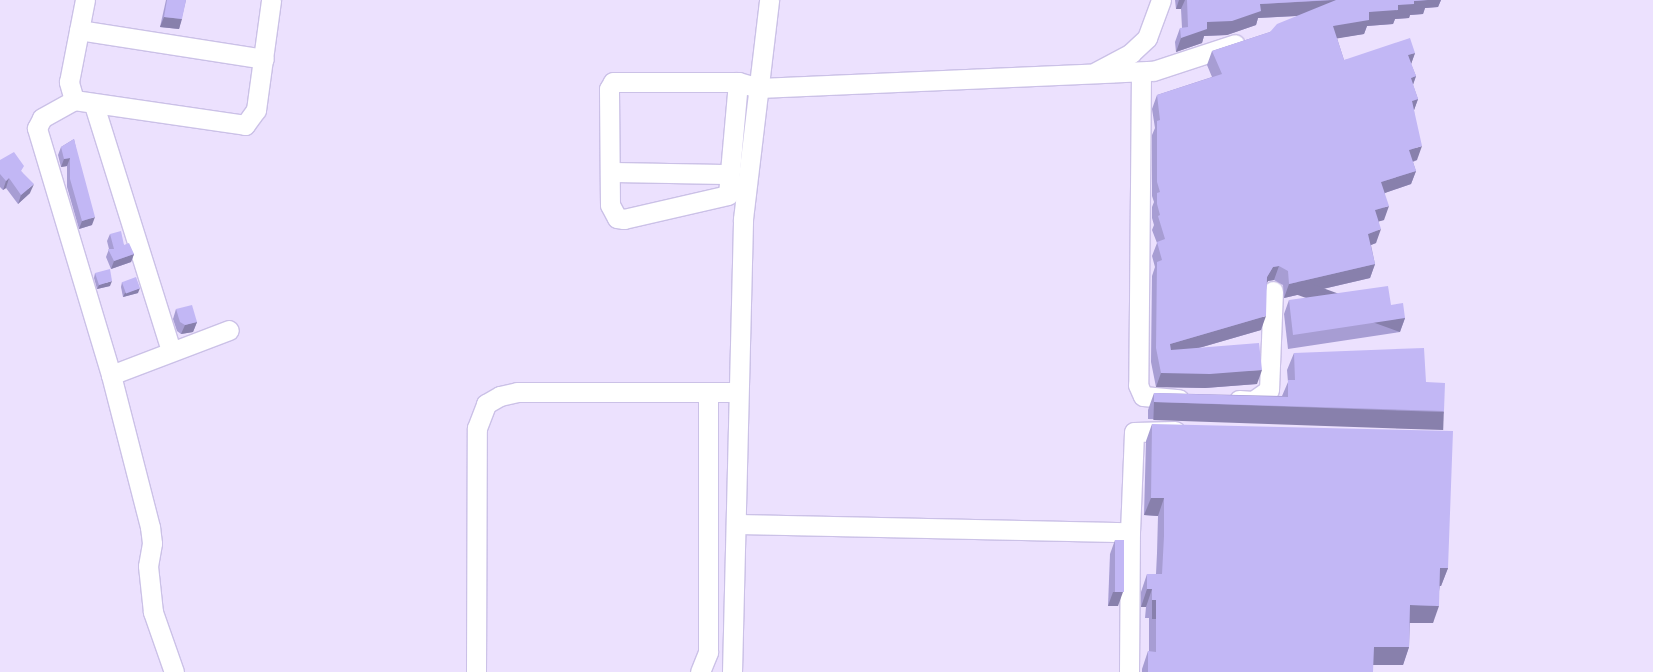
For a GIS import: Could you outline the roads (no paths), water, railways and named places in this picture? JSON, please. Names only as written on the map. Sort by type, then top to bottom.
[{"type":"street","points":[[74,100],[69,82],[85,0]]},
{"type":"street","points":[[174,672],[152,612],[148,566],[151,534],[111,375],[37,128],[42,118],[74,100],[94,105],[245,125],[256,110],[271,0]]},
{"type":"street","points":[[732,672],[743,219],[769,0]]},
{"type":"street","points":[[1093,74],[1131,53],[1147,38],[1161,0]]},
{"type":"street","points":[[79,30],[264,59]]},
{"type":"street","points":[[738,82],[728,174],[728,192],[724,198],[620,219],[611,210],[611,83],[738,82],[759,88],[1141,72],[1164,68],[1252,38]]},
{"type":"street","points":[[1141,72],[1138,386],[1144,396],[1151,398],[1253,400],[1269,390],[1273,291]]},
{"type":"street","points":[[94,105],[171,351]]},
{"type":"street","points":[[610,172],[728,174]]},
{"type":"street","points":[[111,375],[229,330]]},
{"type":"street","points":[[476,672],[477,428],[486,404],[500,396],[517,392],[738,392]]},
{"type":"street","points":[[700,672],[708,652],[708,392]]},
{"type":"street","points":[[1129,672],[1130,532],[1135,431],[1196,432]]},
{"type":"street","points":[[736,524],[1130,532]]}]
